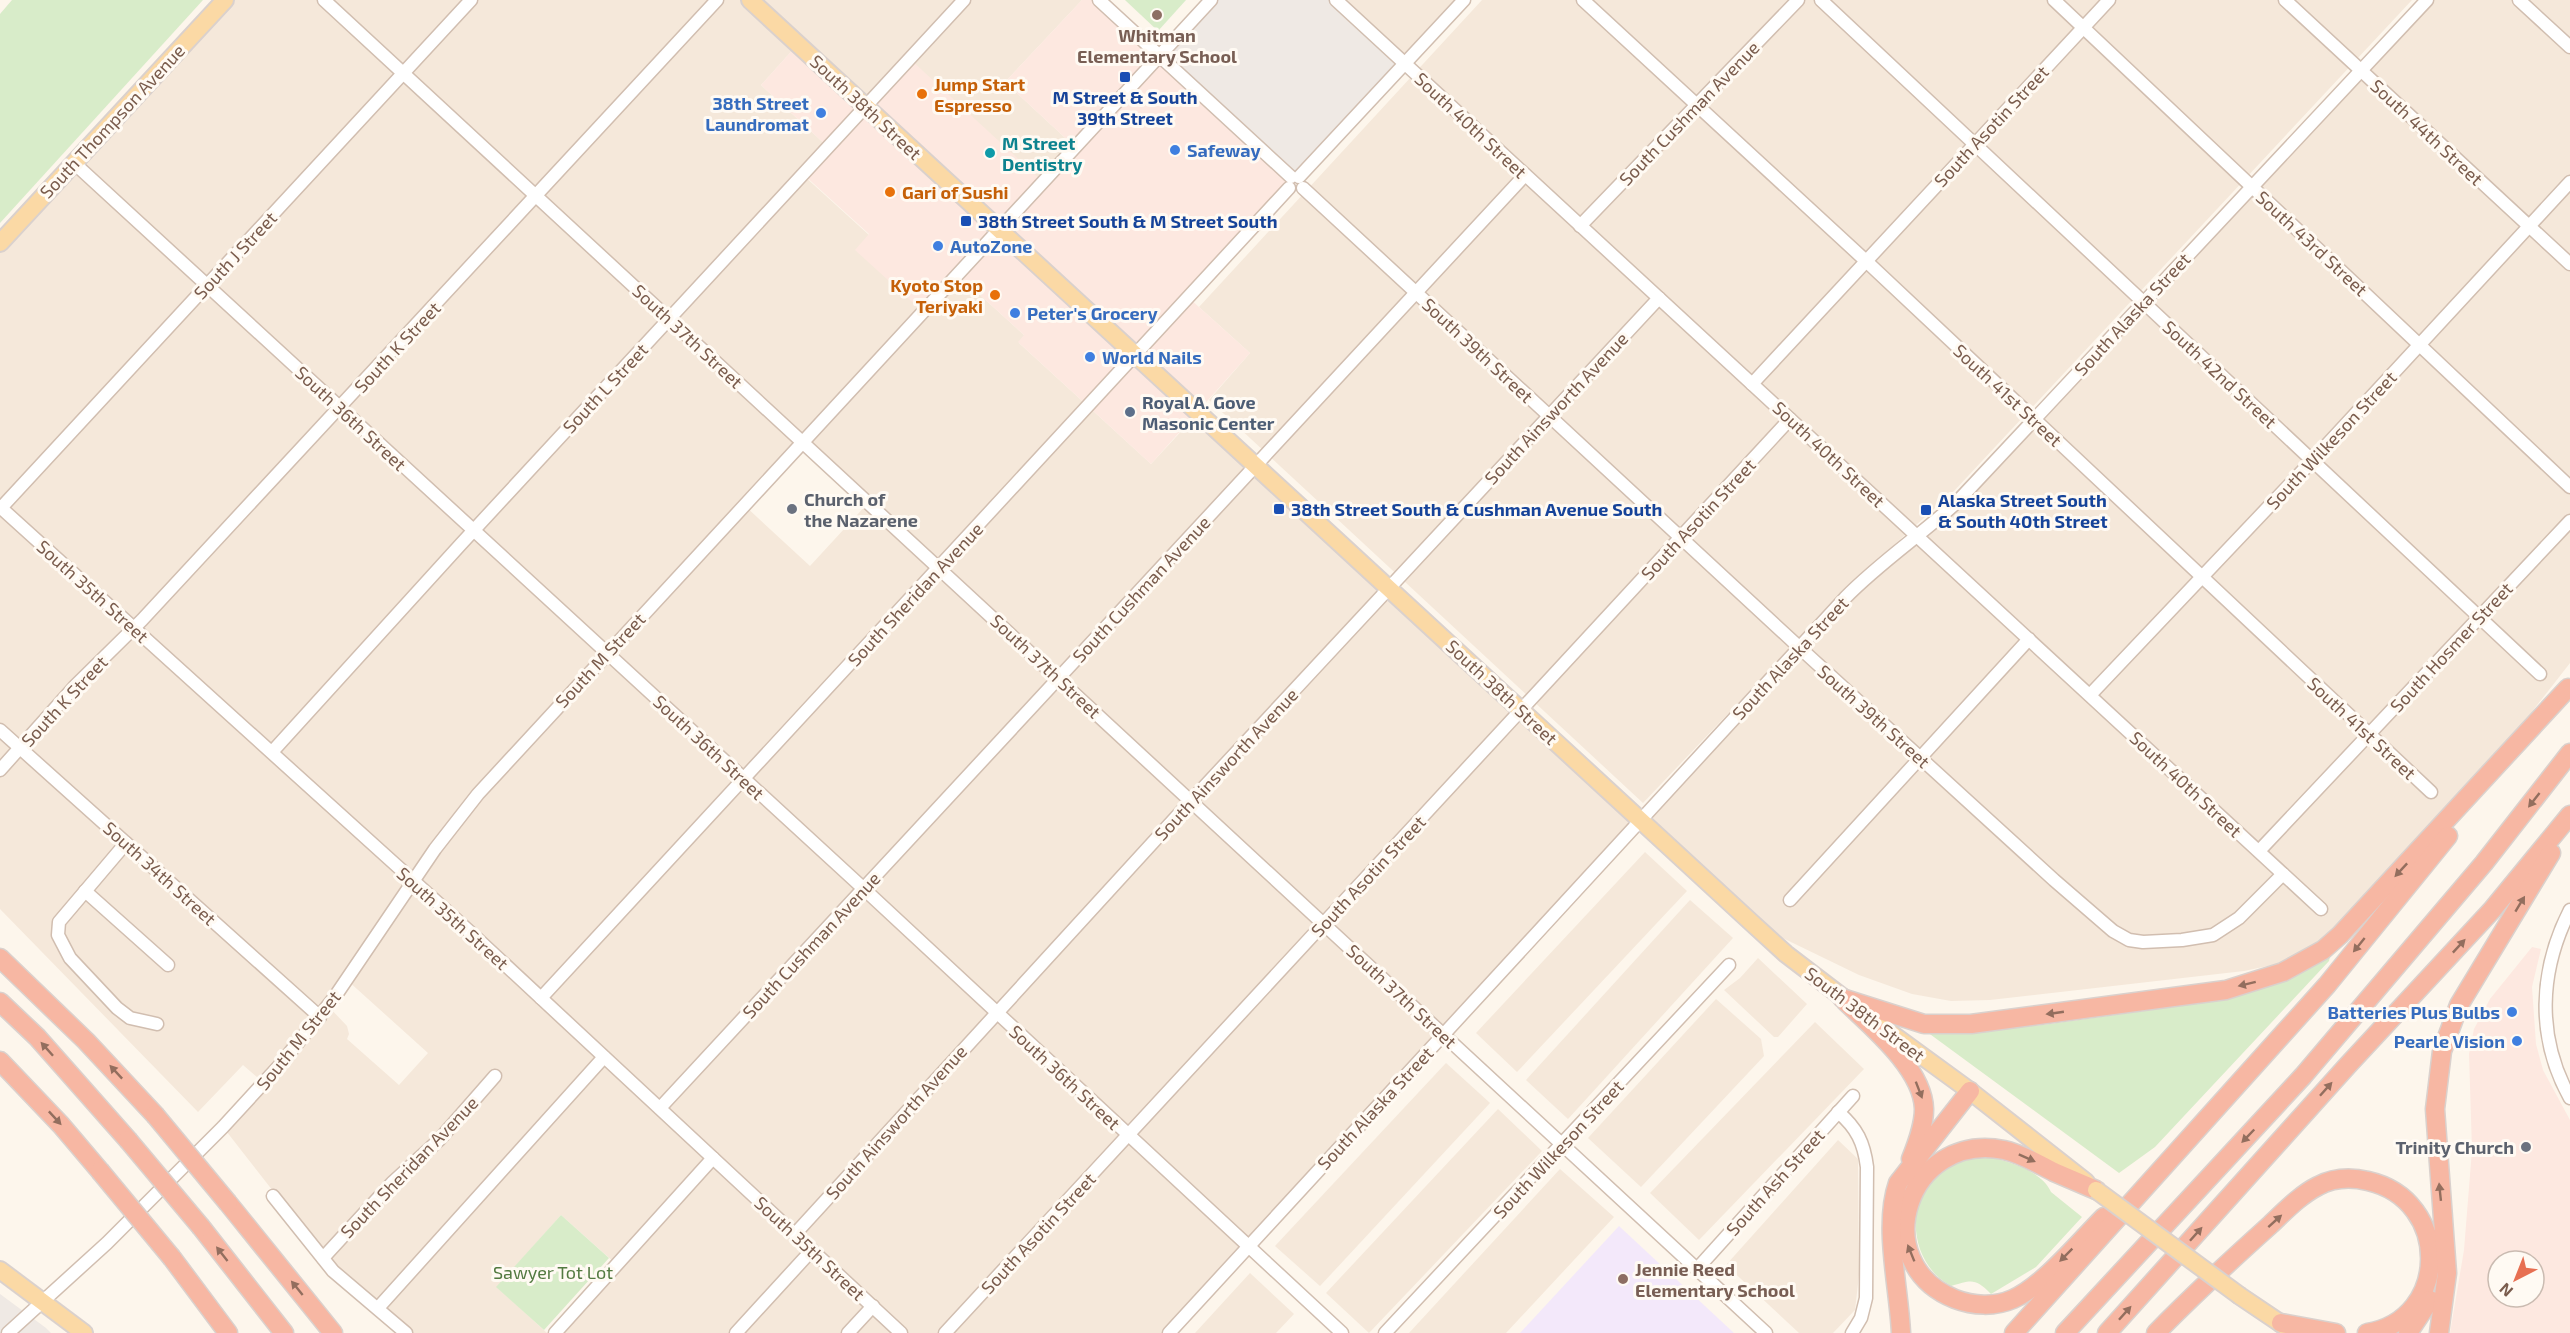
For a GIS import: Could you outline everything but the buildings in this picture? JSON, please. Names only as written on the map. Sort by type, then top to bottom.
[{"type":"highway","points":[[1842,998],[1924,1024],[1971,1024],[2226,990],[2283,972],[2323,950],[2340,936],[2569,686]]},
{"type":"highway","points":[[2014,1333],[2327,985],[2569,686]]},
{"type":"highway","points":[[2065,1333],[2302,1077],[2484,863],[2570,753]]},
{"type":"highway","points":[[2107,1333],[2340,1074],[2492,910],[2570,815]]},
{"type":"highway","points":[[2439,1333],[2447,1273],[2436,1109],[2442,1051],[2459,1005],[2570,821]]},
{"type":"highway","points":[[0,958],[86,1041],[155,1115],[333,1333]]},
{"type":"highway","points":[[1842,998],[1894,1050],[1915,1081],[1924,1108],[1919,1136],[1898,1184],[1891,1211],[1891,1236],[1901,1333]]},
{"type":"highway","points":[[0,1002],[37,1037],[128,1140],[201,1227],[284,1333]]},
{"type":"highway","points":[[0,1061],[61,1125],[100,1171],[177,1265],[228,1333]]},
{"type":"highway","points":[[1898,1184],[1971,1091]]},
{"type":"highway","points":[[2096,1190],[2016,1153],[1990,1149],[1966,1150],[1936,1164],[1919,1182],[1908,1205],[1906,1239],[1920,1271],[1934,1287],[1944,1294],[1973,1304],[1996,1304],[2013,1299],[2036,1284],[2228,1097]]},
{"type":"highway","points":[[2156,1333],[2237,1254],[2294,1204],[2319,1185],[2345,1179],[2377,1183],[2393,1190],[2408,1202],[2419,1215],[2430,1250],[2426,1281],[2420,1297],[2399,1319],[2367,1333]]},
{"type":"highway","points":[[2408,1333],[2433,1295],[2441,1275],[2446,1250]]},
{"type":"highway","points":[[177,1265],[212,1333]]},
{"type":"highway","points":[[2288,1328],[2336,1333]]},
{"type":"main road","name":"South Thompson Avenue","points":[[0,243],[225,0]]},
{"type":"main road","name":"South 38th Street","points":[[750,0],[1786,954],[1842,998],[1971,1091],[2096,1190],[2288,1328]]},
{"type":"main road","points":[[0,1270],[84,1333]]},
{"type":"street","name":"South 37th Street","points":[[324,0],[1766,1333]]},
{"type":"street","name":"South J Street","points":[[0,508],[471,0]]},
{"type":"street","name":"South K Street","points":[[0,770],[76,685],[133,628],[340,408],[717,0]]},
{"type":"street","name":"South L Street","points":[[272,752],[472,531],[964,0]]},
{"type":"street","name":"South 39th Street","points":[[1099,0],[1680,538],[2096,917],[2122,936],[2136,942],[2207,936],[2221,931],[2239,918],[2283,874]]},
{"type":"street","name":"South M Street","points":[[8,1333],[44,1303],[223,1128],[279,1066],[320,1017],[413,881],[477,794],[1211,0]]},
{"type":"street","name":"South 40th Street","points":[[1335,0],[2321,909]]},
{"type":"street","name":"South Sheridan Avenue","points":[[541,998],[1464,0]]},
{"type":"street","name":"South 41st Street","points":[[1583,0],[1866,261],[2431,792]]},
{"type":"street","name":"South Cushman Avenue","points":[[1580,226],[1798,0]]},
{"type":"street","name":"South 42nd Street","points":[[1821,0],[2540,674]]},
{"type":"street","name":"South 43rd Street","points":[[2054,0],[2570,487]]},
{"type":"street","name":"South Asotin Street","points":[[1752,384],[2109,0]]},
{"type":"street","name":"South 44th Street","points":[[2284,0],[2570,264]]},
{"type":"street","name":"South Alaska Street","points":[[1168,1333],[1864,580],[1957,502],[2427,0]]},
{"type":"street","points":[[2519,0],[2570,47]]},
{"type":"street","name":"South 36th Street","points":[[74,163],[864,889],[1342,1333]]},
{"type":"street","name":"South Cushman Avenue","points":[[660,1108],[1525,175]]},
{"type":"street","name":"South Wilkeson Street","points":[[2090,695],[2312,461],[2570,182]]},
{"type":"street","name":"South Ainsworth Avenue","points":[[795,1234],[996,1012],[1659,298]]},
{"type":"street","name":"South Asotin Street","points":[[945,1333],[1791,419]]},
{"type":"street","name":"South 35th Street","points":[[0,508],[541,998],[901,1333]]},
{"type":"street","name":"South Hosmer Street","points":[[2259,851],[2570,521]]},
{"type":"street","points":[[1790,900],[2029,639]]},
{"type":"street","name":"South 34th Street","points":[[0,730],[320,1017]]},
{"type":"street","points":[[126,843],[59,922],[57,929],[61,945],[70,958],[117,1008],[130,1018],[158,1024]]},
{"type":"street","points":[[85,891],[168,965]]},
{"type":"street","points":[[2570,910],[2555,941],[2549,968],[2545,1008],[2553,1058],[2570,1098]]},
{"type":"street","name":"South Wilkeson Street","points":[[1385,1333],[1730,965]]},
{"type":"street","points":[[378,1308],[604,1057]]},
{"type":"street","name":"South Sheridan Avenue","points":[[323,1258],[392,1183],[439,1140],[495,1076]]},
{"type":"street","name":"South Ash Street","points":[[1697,1269],[1853,1096]]},
{"type":"street","points":[[1838,1112],[1858,1135],[1864,1147],[1867,1167],[1866,1298],[1861,1318],[1852,1333]]},
{"type":"street","points":[[555,1333],[713,1158]]},
{"type":"street","points":[[273,1196],[333,1271],[406,1333]]},
{"type":"street","points":[[736,1333],[812,1250]]},
{"type":"street","points":[[848,1333],[873,1305]]},
{"type":"shaded area","points":[[225,0],[1082,0],[1005,82],[1075,147],[1042,182],[866,106],[798,44],[761,85],[828,147],[803,175],[869,235],[856,250],[957,274],[1025,336],[1019,343],[1151,464],[1198,413],[1640,820],[1169,1333],[555,1333],[616,1264],[561,1215],[497,1287],[547,1333],[406,1333],[334,1269],[223,1127],[264,1083],[243,1065],[198,1112],[0,909],[0,243]],"holes":[[[803,442],[868,503],[810,566],[744,505]],[[347,980],[428,1053],[399,1085],[347,1039],[349,1034],[347,1026],[328,1006]]]},
{"type":"shaded area","points":[[1082,0],[1099,0],[1295,181],[1189,298],[1250,353],[1151,464],[1018,342],[1024,335],[957,274],[922,311],[855,250],[869,234],[803,174],[828,147],[761,85],[798,44],[866,106],[910,59],[1042,181],[1075,147],[1005,82]]},
{"type":"shaded area","points":[[1211,0],[1335,0],[1405,64],[1295,181],[1159,55]]},
{"type":"shaded area","points":[[1336,0],[1464,0],[1405,64]]},
{"type":"shaded area","points":[[1482,0],[2412,0],[1955,490],[1856,579],[1643,803],[1209,400],[1250,353],[1199,307]]},
{"type":"shaded area","points":[[2427,0],[2570,0],[2570,663],[2481,777],[2341,931],[2282,963],[2244,971],[1990,1000],[1951,1001],[1912,994],[1859,975],[1752,923],[1640,820],[1855,589],[1918,537]]},
{"type":"shaded area","points":[[1645,852],[1687,891],[1517,1072],[1476,1033]]},
{"type":"shaded area","points":[[1690,900],[1733,938],[1568,1119],[1526,1080]]},
{"type":"shaded area","points":[[2532,947],[2541,949],[2532,987],[2536,1044],[2543,1070],[2570,1120],[2570,1333],[2450,1333],[2464,1250],[2472,1150],[2469,1054],[2474,1029],[2490,999]]},
{"type":"shaded area","points":[[1758,958],[1807,1004],[1778,1037],[1774,1037],[1724,990],[1740,978]]},
{"type":"shaded area","points":[[1716,999],[1761,1039],[1764,1056],[1641,1187],[1588,1138]]},
{"type":"shaded area","points":[[1815,1022],[1864,1069],[1699,1240],[1650,1193]]},
{"type":"shaded area","points":[[1446,1063],[1490,1103],[1320,1286],[1275,1246]]},
{"type":"shaded area","points":[[1498,1109],[1542,1151],[1369,1333],[1326,1293]]},
{"type":"shaded area","points":[[1838,1140],[1858,1159],[1859,1275],[1855,1310],[1833,1333],[1799,1333],[1726,1265]]},
{"type":"shaded area","points":[[1560,1169],[1614,1217],[1506,1333],[1409,1333]]},
{"type":"shaded area","name":"Jennie Reed Elementary School","points":[[1619,1226],[1734,1333],[1520,1333]]},
{"type":"shaded area","points":[[1250,1273],[1294,1314],[1276,1333],[1195,1333]]},
{"type":"shaded area","points":[[0,1294],[46,1328],[51,1333],[0,1333]]},
{"type":"green space","points":[[12,0],[203,0],[0,223],[0,14]]},
{"type":"green space","name":"Whitman Elementary School","points":[[1125,0],[1186,0],[1158,31]]},
{"type":"green space","points":[[2331,952],[2329,961],[2155,1147],[2119,1173],[1923,1029],[1965,1033],[2042,1025],[2231,999],[2311,968]]},
{"type":"green space","points":[[1982,1156],[2011,1163],[2031,1172],[2082,1217],[2036,1267],[1991,1294],[1977,1283],[1969,1282],[1951,1286],[1936,1275],[1920,1250],[1916,1221],[1923,1193],[1931,1181],[1951,1166]]},
{"type":"green space","name":"Sawyer Tot Lot","points":[[561,1215],[609,1258],[544,1330],[496,1287]]},
{"type":"place","name":"Whitman Elementary School","points":[[1157,15]]},
{"type":"place","name":"M Street & South 39th Street","points":[[1125,77]]},
{"type":"place","name":"Jump Start Espresso","points":[[922,94]]},
{"type":"place","name":"38th Street Laundromat","points":[[821,113]]},
{"type":"place","name":"Safeway","points":[[1175,150]]},
{"type":"place","name":"M Street Dentistry","points":[[990,153]]},
{"type":"place","name":"Gari of Sushi","points":[[890,192]]},
{"type":"place","name":"38th Street South & M Street South","points":[[966,221]]},
{"type":"place","name":"AutoZone","points":[[938,246]]},
{"type":"place","name":"Kyoto Stop Teriyaki","points":[[995,295]]},
{"type":"place","name":"Peter's Grocery","points":[[1015,313]]},
{"type":"place","name":"World Nails","points":[[1090,357]]},
{"type":"place","name":"Royal A. Gove Masonic Center","points":[[1130,412]]},
{"type":"place","name":"Church of the Nazarene","points":[[792,509]]},
{"type":"place","name":"38th Street South & Cushman Avenue South","points":[[1279,509]]},
{"type":"place","name":"Alaska Street South & South 40th Street","points":[[1926,510]]},
{"type":"place","name":"Batteries Plus Bulbs","points":[[2512,1012]]},
{"type":"place","name":"Pearle Vision","points":[[2517,1041]]},
{"type":"place","name":"Trinity Church","points":[[2526,1147]]},
{"type":"place","name":"Jennie Reed Elementary School","points":[[1623,1279]]}]
